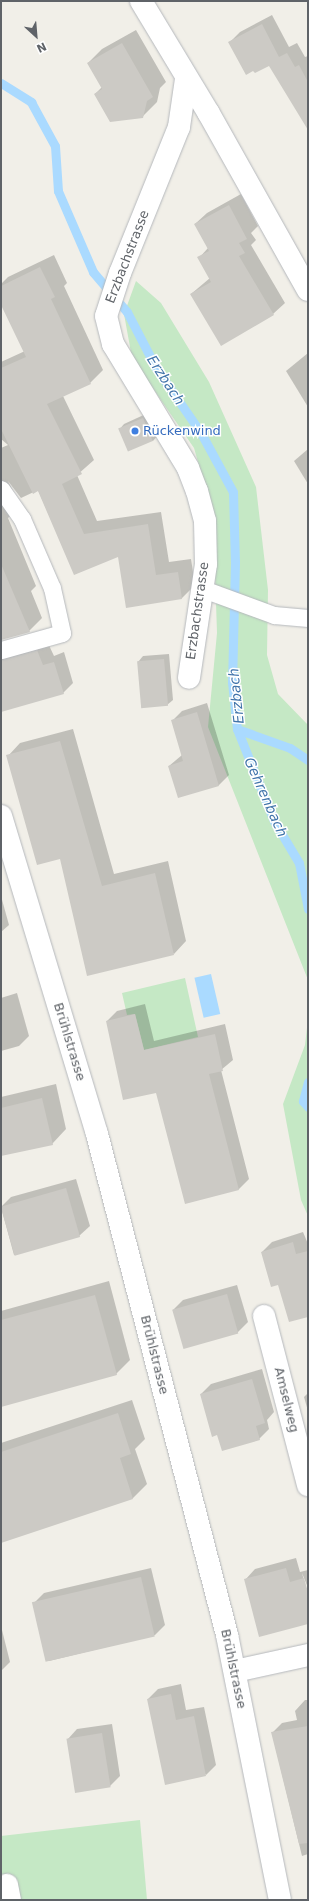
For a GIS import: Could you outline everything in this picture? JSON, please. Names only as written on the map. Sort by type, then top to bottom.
[{"type":"street","points":[[141,1],[186,79],[208,112],[308,290]]},
{"type":"street","name":"Erzbachstrasse","points":[[186,79],[179,127],[120,274],[106,316],[113,344],[188,468],[197,491],[205,521],[206,564],[213,593],[188,678]]},
{"type":"street","name":"Brühlstrasse","points":[[1,816],[97,1134],[234,1671],[280,1900]]},
{"type":"street","name":"Amselweg","points":[[264,1316],[308,1485]]},
{"type":"street","points":[[234,1671],[308,1655]]},
{"type":"lane","points":[[1,489],[22,519],[52,588],[62,633],[1,650]]},
{"type":"lane","points":[[213,593],[274,615],[308,618]]},
{"type":"green space","points":[[136,281],[161,303],[209,382],[256,487],[268,590],[267,655],[278,694],[308,725],[308,980],[208,727],[217,633],[213,514],[194,448],[132,358],[124,314]]},
{"type":"green space","points":[[185,978],[198,1037],[144,1050],[135,1014],[127,1015],[122,993]]},
{"type":"green space","points":[[308,1019],[308,1216],[301,1200],[283,1104],[305,1045]]},
{"type":"green space","points":[[140,1820],[147,1900],[1,1900],[1,1836]]},
{"type":"water","points":[[211,974],[220,1014],[204,1018],[194,978]]},
{"type":"building","points":[[262,24],[279,57],[287,53],[295,67],[299,65],[308,82],[308,130],[269,66],[255,73],[253,71],[246,75],[228,42]]},
{"type":"building","points":[[122,43],[153,97],[147,101],[143,118],[110,122],[94,94],[102,89],[87,63]]},
{"type":"building","points":[[229,205],[247,239],[239,243],[245,253],[239,256],[274,315],[221,346],[190,294],[211,282],[197,257],[209,251],[194,224]]},
{"type":"building","points":[[40,267],[55,297],[51,299],[91,384],[47,404],[82,474],[62,484],[84,534],[148,524],[156,575],[178,572],[182,599],[126,608],[118,557],[74,575],[38,491],[33,494],[1,429],[1,368],[26,357],[1,305],[1,286]]},
{"type":"building","points":[[143,418],[153,441],[128,452],[118,429]]},
{"type":"building","points":[[1,564],[30,632],[1,640]]},
{"type":"building","points":[[37,650],[43,665],[54,662],[64,694],[1,712],[1,660]]},
{"type":"building","points":[[164,659],[168,706],[141,708],[137,661]]},
{"type":"building","points":[[197,712],[219,786],[178,798],[168,766],[183,761],[171,720]]},
{"type":"building","points":[[60,741],[102,886],[155,873],[174,955],[87,976],[60,859],[37,865],[6,755]]},
{"type":"building","points":[[135,1014],[144,1050],[215,1034],[223,1071],[209,1074],[239,1190],[185,1204],[156,1093],[123,1100],[106,1021]]},
{"type":"building","points":[[42,1098],[53,1145],[1,1156],[1,1108]]},
{"type":"building","points":[[66,1188],[80,1237],[15,1256],[1,1207]]},
{"type":"building","points":[[293,1242],[296,1254],[308,1251],[308,1317],[289,1322],[278,1285],[271,1287],[261,1252]]},
{"type":"building","points":[[227,1294],[238,1333],[184,1349],[172,1310]]},
{"type":"building","points":[[95,1295],[117,1375],[1,1407],[1,1320]]},
{"type":"building","points":[[252,1379],[265,1423],[256,1426],[260,1440],[222,1451],[217,1435],[212,1437],[200,1394]]},
{"type":"building","points":[[118,1413],[131,1454],[120,1458],[133,1499],[1,1543],[1,1452]]},
{"type":"building","points":[[286,1568],[290,1582],[304,1578],[308,1592],[308,1624],[259,1637],[244,1579]]},
{"type":"building","points":[[141,1577],[155,1636],[46,1662],[32,1602]]},
{"type":"building","points":[[171,1694],[176,1720],[194,1716],[206,1776],[165,1785],[147,1699]]},
{"type":"building","points":[[308,1726],[308,1843],[299,1844],[271,1732]]},
{"type":"building","points":[[102,1733],[111,1787],[75,1793],[66,1739]]},
{"type":"waterway","name":"Erzbach","points":[[1,83],[31,102],[55,146],[58,191],[93,272],[127,312],[156,368],[201,433],[233,492],[235,562],[232,682],[237,729],[290,748],[308,760]]},
{"type":"waterway","name":"Gehrenbach","points":[[237,729],[274,821],[299,863],[308,909]]},
{"type":"waterway","name":"Gehrenbach","points":[[308,1082],[303,1101],[308,1107]]},
{"type":"place","name":"Rückenwind","points":[[135,431]]}]
